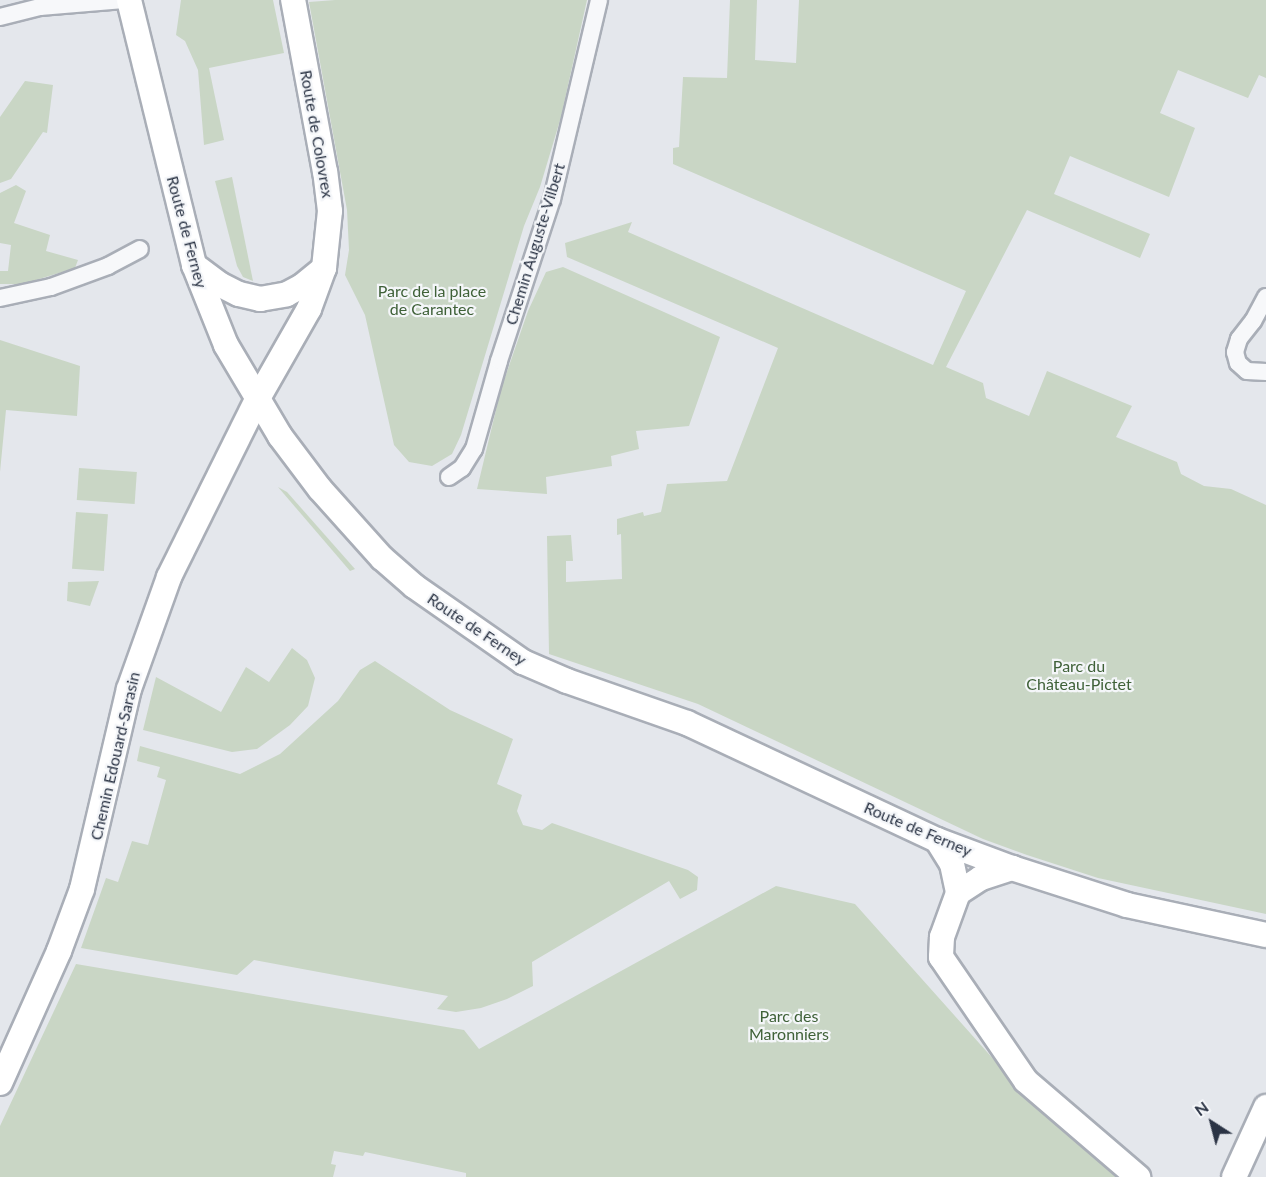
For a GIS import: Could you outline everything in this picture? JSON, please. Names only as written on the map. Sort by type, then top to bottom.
[{"type":"street","points":[[0,17],[40,7],[124,0]]},
{"type":"street","name":"Route de Ferney","points":[[129,0],[194,265],[221,335],[280,436],[320,489],[382,558],[442,608],[508,654],[567,681],[687,723],[938,840],[1012,868],[1157,913],[1266,935]]},
{"type":"street","name":"Route de Colovrex","points":[[257,400],[309,309],[324,268],[328,242],[329,201],[293,0]]},
{"type":"street","name":"Chemin Auguste-Vilbert","points":[[449,477],[462,468],[474,449],[499,360],[552,199],[599,0]]},
{"type":"street","points":[[0,298],[51,287],[108,266],[140,249]]},
{"type":"street","points":[[194,265],[239,294],[260,299],[286,294],[302,286],[324,268]]},
{"type":"street","points":[[1266,297],[1253,321],[1239,339],[1235,352],[1238,363],[1247,371],[1266,372]]},
{"type":"street","name":"Chemin Edouard-Sarasin","points":[[0,1083],[59,951],[82,889],[129,688],[156,611],[194,524],[257,400]]},
{"type":"street","points":[[938,840],[952,864],[958,893],[942,937],[940,957],[1026,1081],[1138,1177]]},
{"type":"street","points":[[958,893],[981,878],[1012,868]]},
{"type":"street","points":[[1234,1177],[1266,1107]]},
{"type":"green space","points":[[181,0],[273,0],[284,53],[209,68],[224,140],[204,145],[198,70],[185,41],[176,35]]},
{"type":"green space","name":"Parc de la place de Carantec","points":[[335,0],[587,0],[561,117],[540,187],[524,226],[461,435],[452,454],[432,466],[409,462],[394,445],[365,315],[345,275],[349,250],[347,210],[309,2]]},
{"type":"green space","name":"Parc du Château-Pictet","points":[[730,0],[757,0],[755,60],[796,63],[799,0],[1266,0],[1266,78],[1259,75],[1248,98],[1178,70],[1160,113],[1195,128],[1169,197],[1070,156],[1054,194],[1150,234],[1140,258],[1027,210],[946,367],[983,383],[986,398],[1029,416],[1047,371],[1132,406],[1116,437],[1177,462],[1181,474],[1204,486],[1231,489],[1266,505],[1266,914],[1098,878],[1027,855],[983,839],[698,704],[549,654],[547,536],[571,535],[573,561],[566,561],[566,582],[622,579],[621,534],[617,535],[617,519],[643,512],[644,516],[661,512],[667,484],[727,481],[778,348],[567,257],[565,243],[632,222],[628,232],[933,365],[966,291],[673,164],[673,148],[679,147],[683,77],[727,78]]},
{"type":"green space","points":[[25,81],[53,85],[47,133],[43,132],[11,179],[0,183],[0,117]]},
{"type":"green space","points":[[232,177],[253,281],[243,277],[237,266],[215,181]]},
{"type":"green space","points":[[16,185],[26,191],[14,223],[50,235],[46,251],[78,260],[75,268],[23,284],[0,284],[0,271],[8,271],[11,245],[0,243],[0,193]]},
{"type":"green space","points":[[563,267],[720,337],[689,426],[636,431],[639,449],[611,456],[612,466],[546,477],[547,494],[477,489],[501,389],[528,311],[546,272]]},
{"type":"green space","points":[[0,340],[80,366],[77,416],[6,410],[0,472]]},
{"type":"green space","points":[[79,468],[137,472],[135,504],[77,500]]},
{"type":"green space","points":[[278,487],[287,492],[355,569],[350,571]]},
{"type":"green space","points":[[76,512],[108,514],[104,571],[72,569]]},
{"type":"green space","points":[[99,581],[90,606],[67,601],[68,582]]},
{"type":"green space","points":[[292,648],[307,660],[315,678],[308,706],[290,725],[257,749],[232,752],[143,730],[156,677],[221,712],[246,667],[269,682]]},
{"type":"green space","points":[[375,661],[450,710],[513,739],[497,784],[522,795],[517,811],[523,825],[542,830],[552,823],[688,870],[698,877],[697,890],[680,899],[669,881],[532,962],[533,986],[507,999],[481,1008],[456,1012],[437,1009],[448,996],[254,960],[237,975],[81,948],[106,878],[118,882],[132,841],[148,845],[166,780],[157,777],[160,767],[137,761],[140,746],[240,774],[280,754],[338,701],[360,670]]},
{"type":"green space","name":"Parc des Maronniers","points":[[776,886],[855,904],[1021,1090],[1122,1177],[466,1177],[466,1173],[365,1152],[363,1156],[334,1151],[331,1164],[336,1165],[333,1177],[0,1177],[0,1126],[76,964],[464,1030],[479,1049]]}]
